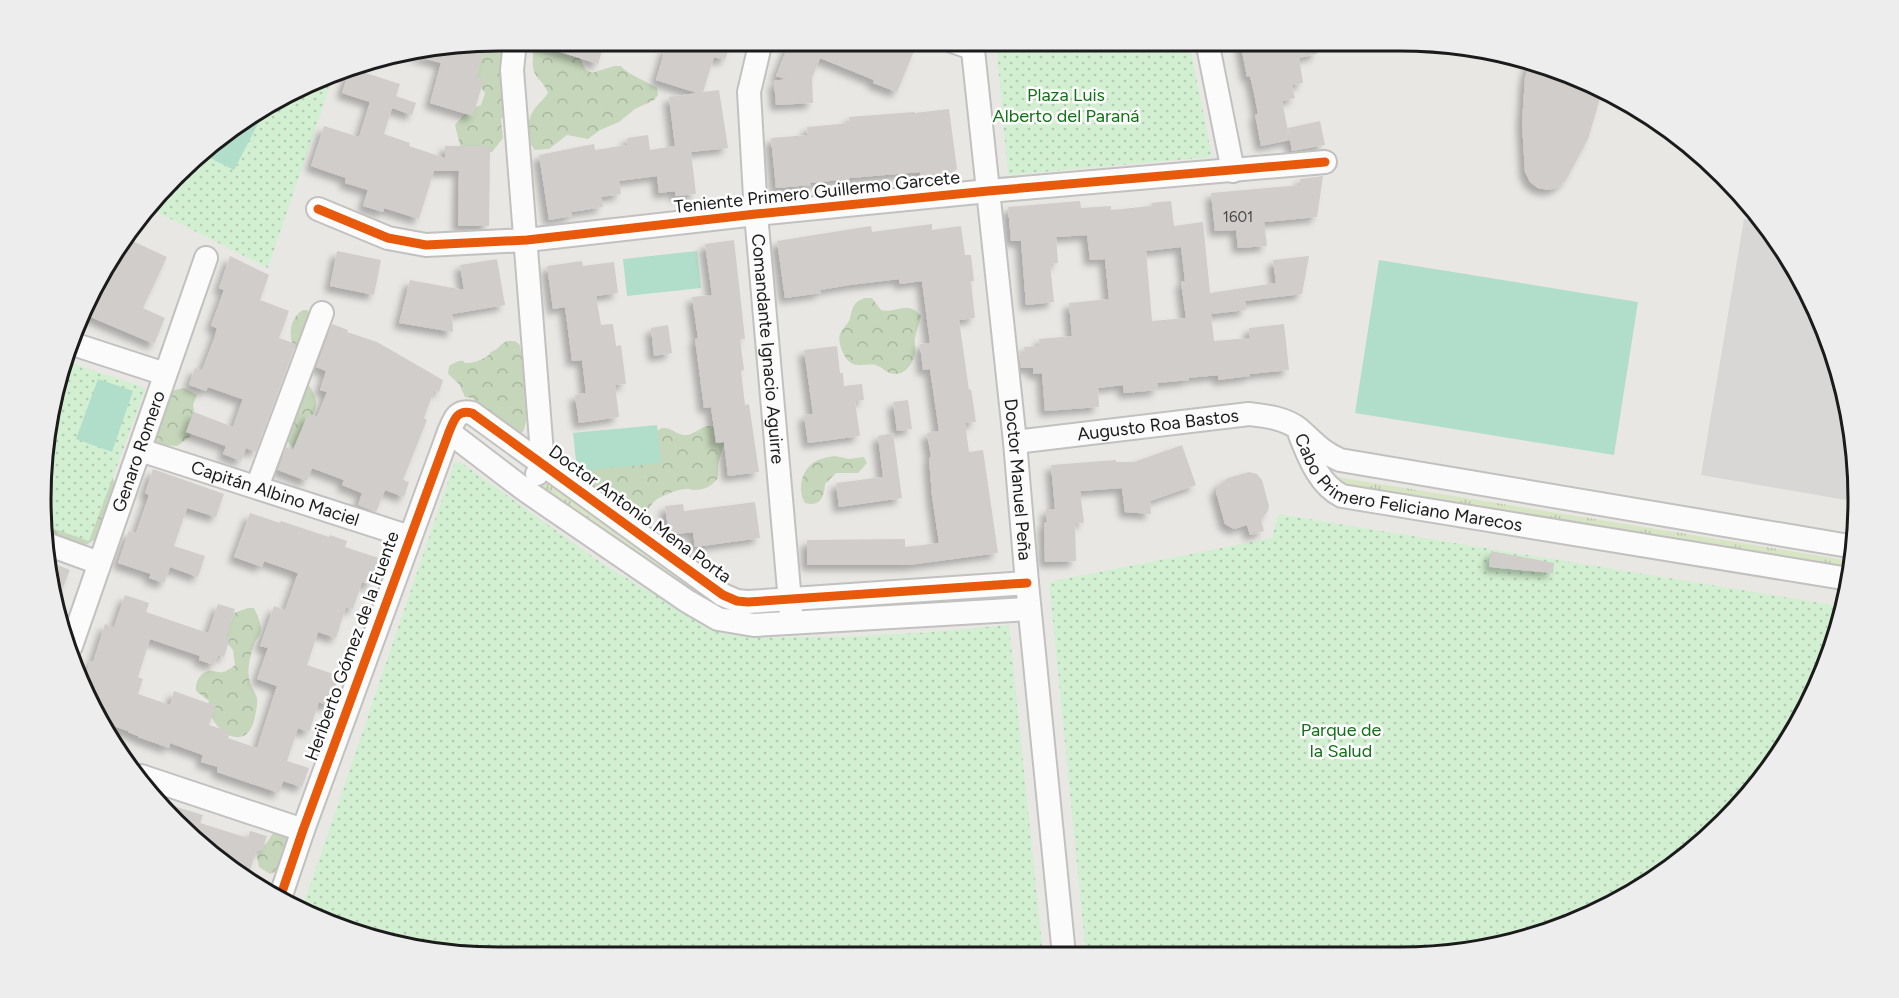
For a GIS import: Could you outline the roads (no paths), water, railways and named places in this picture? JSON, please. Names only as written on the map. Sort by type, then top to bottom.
[{"type":"street","points":[[514,51],[512,70],[543,466],[525,490]]},
{"type":"street","name":"Comandante Ignacio Aguirre","points":[[758,51],[749,92],[756,214],[792,623]]},
{"type":"street","name":"Doctor Manuel Peña","points":[[966,51],[988,191],[1015,442],[1029,609],[1063,947]]},
{"type":"street","points":[[1209,51],[1233,171]]},
{"type":"street","name":"Teniente Primero Guillermo Garcete","points":[[318,209],[388,238],[426,245],[526,240],[988,191],[1325,162]]},
{"type":"street","name":"Genaro Romero","points":[[74,638],[206,258]]},
{"type":"street","points":[[257,487],[322,313]]},
{"type":"street","points":[[78,346],[165,375]]},
{"type":"street","name":"Doctor Antonio Mena Porta","points":[[464,411],[472,413],[723,595],[737,601],[790,600],[1027,583]]},
{"type":"street","name":"Heriberto Gómez de la Fuente","points":[[282,891],[454,418],[464,411]]},
{"type":"street","name":"Augusto Roa Bastos","points":[[1015,442],[1249,414],[1280,419],[1297,428]]},
{"type":"street","name":"Cabo Primero Feliciano Marecos","points":[[1297,428],[1327,454],[1340,460],[1845,546]]},
{"type":"street","name":"Cabo Primero Feliciano Marecos","points":[[1297,428],[1308,456],[1324,482],[1331,491],[1342,496],[1840,578]]},
{"type":"street","points":[[449,432],[525,490],[687,601],[718,619],[754,625],[1029,609]]},
{"type":"street","name":"Capitán Albino Maciel","points":[[140,450],[410,537]]},
{"type":"street","points":[[54,547],[99,563]]},
{"type":"street","points":[[150,779],[303,830]]},
{"type":"park label","name":"Plaza Luis Alberto del Paraná","points":[[1066,106]]},
{"type":"park label","name":"Parque de la Salud","points":[[1341,740]]}]
